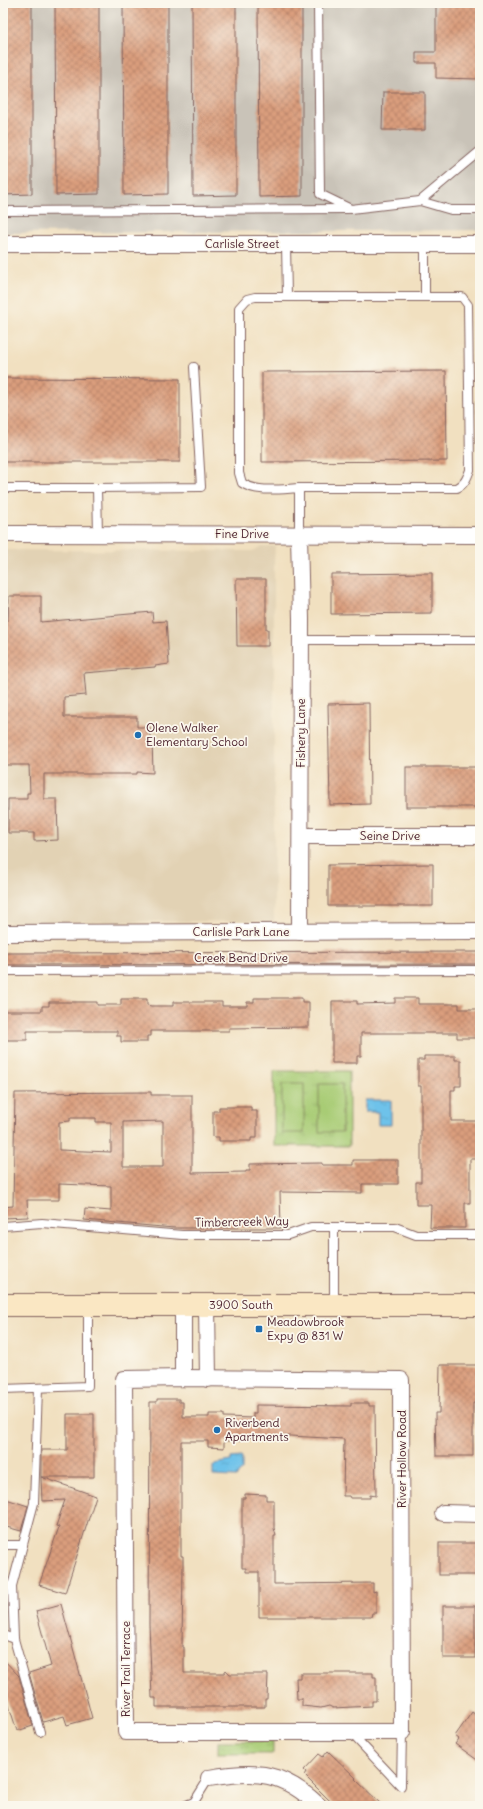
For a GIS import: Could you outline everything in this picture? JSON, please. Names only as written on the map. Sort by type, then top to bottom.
[{"type":"main road","name":"3900 South","points":[[3,1305],[480,1306]]},
{"type":"street","name":"Carlisle Street","points":[[3,244],[480,244]]},
{"type":"street","name":"Fine Drive","points":[[3,534],[480,535]]},
{"type":"street","name":"Fishery Lane","points":[[299,535],[301,640],[300,932]]},
{"type":"street","name":"Seine Drive","points":[[301,836],[480,836]]},
{"type":"street","name":"Carlisle Park Lane","points":[[3,933],[480,931]]},
{"type":"street","points":[[183,1305],[184,1378]]},
{"type":"street","points":[[207,1305],[208,1379]]},
{"type":"street","name":"River Hollow Road","points":[[124,1379],[184,1378],[401,1380],[402,1732]]},
{"type":"street","name":"River Trail Terrace","points":[[124,1379],[126,1732],[402,1732]]},
{"type":"street","points":[[444,1513],[480,1514]]},
{"type":"street","points":[[209,1778],[238,1773],[254,1773],[268,1776],[304,1792],[319,1806]]},
{"type":"lane","points":[[318,3],[320,194],[352,209]]},
{"type":"lane","points":[[420,201],[480,151]]},
{"type":"lane","points":[[3,211],[352,209],[420,201],[451,210],[480,210]]},
{"type":"lane","points":[[286,244],[287,296]]},
{"type":"lane","points":[[425,244],[425,297]]},
{"type":"lane","points":[[255,297],[425,297],[462,297],[468,305],[470,470],[462,485],[457,488],[259,489],[248,487],[242,483],[239,473],[238,308],[247,299],[255,297]]},
{"type":"lane","points":[[3,488],[201,487],[194,367]]},
{"type":"lane","points":[[97,488],[98,534]]},
{"type":"lane","points":[[299,488],[299,535]]},
{"type":"lane","points":[[301,640],[480,640]]},
{"type":"lane","name":"Creek Bend Drive","points":[[3,971],[480,970]]},
{"type":"lane","name":"Timbercreek Way","points":[[3,1226],[42,1223],[182,1236],[288,1235],[311,1227],[395,1227],[416,1235],[480,1235]]},
{"type":"lane","points":[[334,1228],[334,1306]]},
{"type":"lane","points":[[3,1389],[88,1386],[88,1305]]},
{"type":"lane","points":[[38,1388],[34,1503],[12,1586],[14,1640],[40,1732]]},
{"type":"lane","points":[[3,1546],[23,1545]]},
{"type":"lane","points":[[3,1586],[12,1586]]},
{"type":"lane","points":[[3,1635],[14,1640]]},
{"type":"lane","points":[[350,1732],[401,1786],[402,1732]]},
{"type":"lane","points":[[184,1806],[194,1802],[209,1778]]},
{"type":"shaded area","points":[[3,3],[480,3],[480,230],[3,233]]},
{"type":"shaded area","name":"Olene Walker Elementary School","points":[[262,546],[275,546],[274,921],[3,922],[3,550],[254,551]]},
{"type":"green space","points":[[274,1071],[349,1071],[349,1146],[274,1146]]},
{"type":"green space","points":[[282,1084],[304,1084],[304,1133],[282,1133]]},
{"type":"green space","points":[[319,1084],[342,1084],[342,1132],[319,1132]]},
{"type":"green space","points":[[218,1741],[273,1741],[273,1754],[218,1754]]},
{"type":"water","points":[[365,1100],[391,1100],[391,1125],[378,1125],[378,1112],[365,1112]]},
{"type":"water","points":[[242,1457],[242,1470],[236,1477],[213,1476],[213,1466],[215,1464],[231,1461],[231,1458]]},
{"type":"building","points":[[3,3],[32,3],[32,194],[3,195]]},
{"type":"building","points":[[55,3],[99,3],[99,194],[56,195]]},
{"type":"building","points":[[123,3],[168,3],[168,194],[124,195]]},
{"type":"building","points":[[192,3],[236,3],[236,195],[193,196]]},
{"type":"building","points":[[258,3],[302,3],[302,196],[259,197]]},
{"type":"building","points":[[436,3],[480,3],[480,79],[436,78],[436,63],[416,63],[416,52],[436,52]]},
{"type":"building","points":[[383,92],[425,92],[425,130],[382,130]]},
{"type":"building","points":[[446,371],[447,461],[262,462],[262,372]]},
{"type":"building","points":[[3,378],[180,379],[180,462],[3,462]]},
{"type":"building","points":[[432,573],[432,613],[331,614],[331,574]]},
{"type":"building","points":[[236,579],[266,579],[266,629],[268,629],[268,646],[237,646]]},
{"type":"building","points":[[9,596],[41,596],[41,622],[152,612],[153,622],[166,621],[169,664],[155,667],[84,673],[86,695],[64,697],[64,717],[137,717],[137,727],[150,727],[150,739],[152,739],[153,773],[44,774],[44,799],[57,799],[58,840],[34,841],[34,833],[8,833],[8,799],[27,799],[27,793],[30,793],[29,765],[3,765],[3,620],[8,620]]},
{"type":"building","points":[[369,703],[370,804],[330,805],[328,704]]},
{"type":"building","points":[[406,767],[480,767],[480,807],[406,807]]},
{"type":"building","points":[[433,864],[433,906],[328,906],[328,865]]},
{"type":"building","points":[[480,952],[480,964],[3,965],[3,953]]},
{"type":"building","points":[[254,998],[302,998],[302,1002],[309,1002],[309,1027],[229,1028],[229,1031],[151,1031],[151,1036],[147,1036],[147,1042],[121,1042],[121,1036],[117,1036],[117,1031],[27,1031],[27,1040],[4,1040],[3,1035],[3,1011],[42,1011],[42,1006],[49,1006],[49,1002],[97,1002],[97,1005],[121,1005],[121,999],[147,999],[147,1005],[151,1006],[173,1006],[173,1002],[222,1002],[222,1006],[247,1006],[247,1002],[254,1002]]},
{"type":"building","points":[[395,998],[418,998],[418,1004],[459,1004],[459,1009],[479,1009],[479,1038],[457,1038],[457,1033],[361,1033],[361,1056],[357,1056],[357,1063],[332,1063],[332,1001],[357,1001],[357,1004],[395,1003]]},
{"type":"building","points":[[424,1056],[455,1056],[455,1060],[461,1060],[461,1086],[455,1086],[455,1090],[451,1090],[451,1121],[480,1121],[480,1159],[470,1159],[470,1203],[465,1203],[465,1228],[430,1228],[431,1205],[416,1205],[416,1182],[421,1182],[421,1086],[418,1086],[418,1060],[424,1060]]},
{"type":"building","points":[[151,1092],[151,1095],[192,1095],[192,1173],[246,1172],[246,1170],[250,1170],[250,1164],[322,1163],[322,1165],[353,1165],[353,1160],[398,1160],[398,1184],[362,1184],[362,1193],[280,1192],[281,1228],[174,1228],[84,1220],[85,1209],[111,1211],[111,1186],[59,1184],[59,1200],[27,1200],[28,1217],[3,1218],[3,1207],[13,1206],[15,1093]],"holes":[[[70,1118],[96,1118],[96,1122],[111,1122],[111,1152],[59,1150],[59,1122],[70,1121]],[[163,1121],[163,1167],[123,1167],[123,1122]]]},
{"type":"building","points":[[219,1107],[251,1107],[251,1111],[257,1111],[257,1138],[251,1138],[251,1141],[219,1141],[219,1137],[213,1137],[213,1111],[219,1111]]},
{"type":"building","points":[[440,1365],[480,1365],[480,1403],[473,1403],[473,1456],[436,1456],[435,1413],[439,1413]]},
{"type":"building","points":[[157,1399],[179,1399],[179,1402],[183,1402],[183,1417],[209,1417],[209,1414],[224,1414],[224,1417],[253,1418],[253,1413],[256,1413],[256,1405],[351,1406],[351,1403],[369,1403],[369,1406],[375,1406],[376,1496],[370,1495],[370,1498],[350,1498],[349,1496],[343,1496],[344,1439],[290,1436],[241,1438],[241,1441],[224,1441],[224,1448],[208,1447],[208,1441],[181,1441],[181,1556],[183,1556],[182,1647],[184,1647],[184,1673],[224,1673],[226,1670],[230,1674],[268,1674],[267,1699],[265,1699],[265,1707],[156,1707],[156,1698],[152,1698],[149,1625],[150,1402],[157,1402]]},
{"type":"building","points":[[67,1414],[94,1414],[94,1477],[41,1477],[41,1450],[67,1450]]},
{"type":"building","points":[[41,1477],[96,1496],[65,1593],[39,1585],[59,1527],[56,1526],[65,1500],[42,1501]]},
{"type":"building","points":[[245,1494],[266,1495],[266,1500],[274,1500],[274,1528],[276,1536],[274,1536],[274,1584],[373,1583],[373,1592],[376,1591],[376,1613],[372,1613],[371,1617],[259,1617],[259,1572],[246,1572],[246,1568],[242,1568],[242,1498],[245,1498]]},
{"type":"building","points":[[3,1498],[28,1506],[21,1531],[3,1526]]},
{"type":"building","points":[[439,1543],[480,1543],[480,1575],[439,1575]]},
{"type":"building","points":[[61,1604],[92,1718],[67,1725],[64,1716],[43,1722],[29,1673],[51,1666],[36,1611]]},
{"type":"building","points":[[443,1606],[475,1606],[475,1658],[443,1658]]},
{"type":"building","points":[[3,1659],[19,1676],[33,1726],[17,1731],[3,1687]]},
{"type":"building","points":[[300,1673],[373,1673],[373,1677],[376,1677],[376,1701],[372,1701],[372,1706],[333,1708],[329,1706],[321,1708],[302,1706],[302,1699],[297,1699],[296,1678],[300,1678]]},
{"type":"building","points":[[472,1712],[480,1718],[480,1762],[455,1744],[459,1739],[455,1736]]},
{"type":"building","points":[[328,1751],[383,1806],[336,1806],[304,1775],[306,1772],[304,1770],[319,1754],[323,1757]]},
{"type":"place","name":"Olene Walker Elementary School","points":[[138,735]]},
{"type":"place","name":"Meadowbrook Expy @ 831 W","points":[[259,1329]]},
{"type":"place","name":"Riverbend Apartments","points":[[217,1430]]}]
